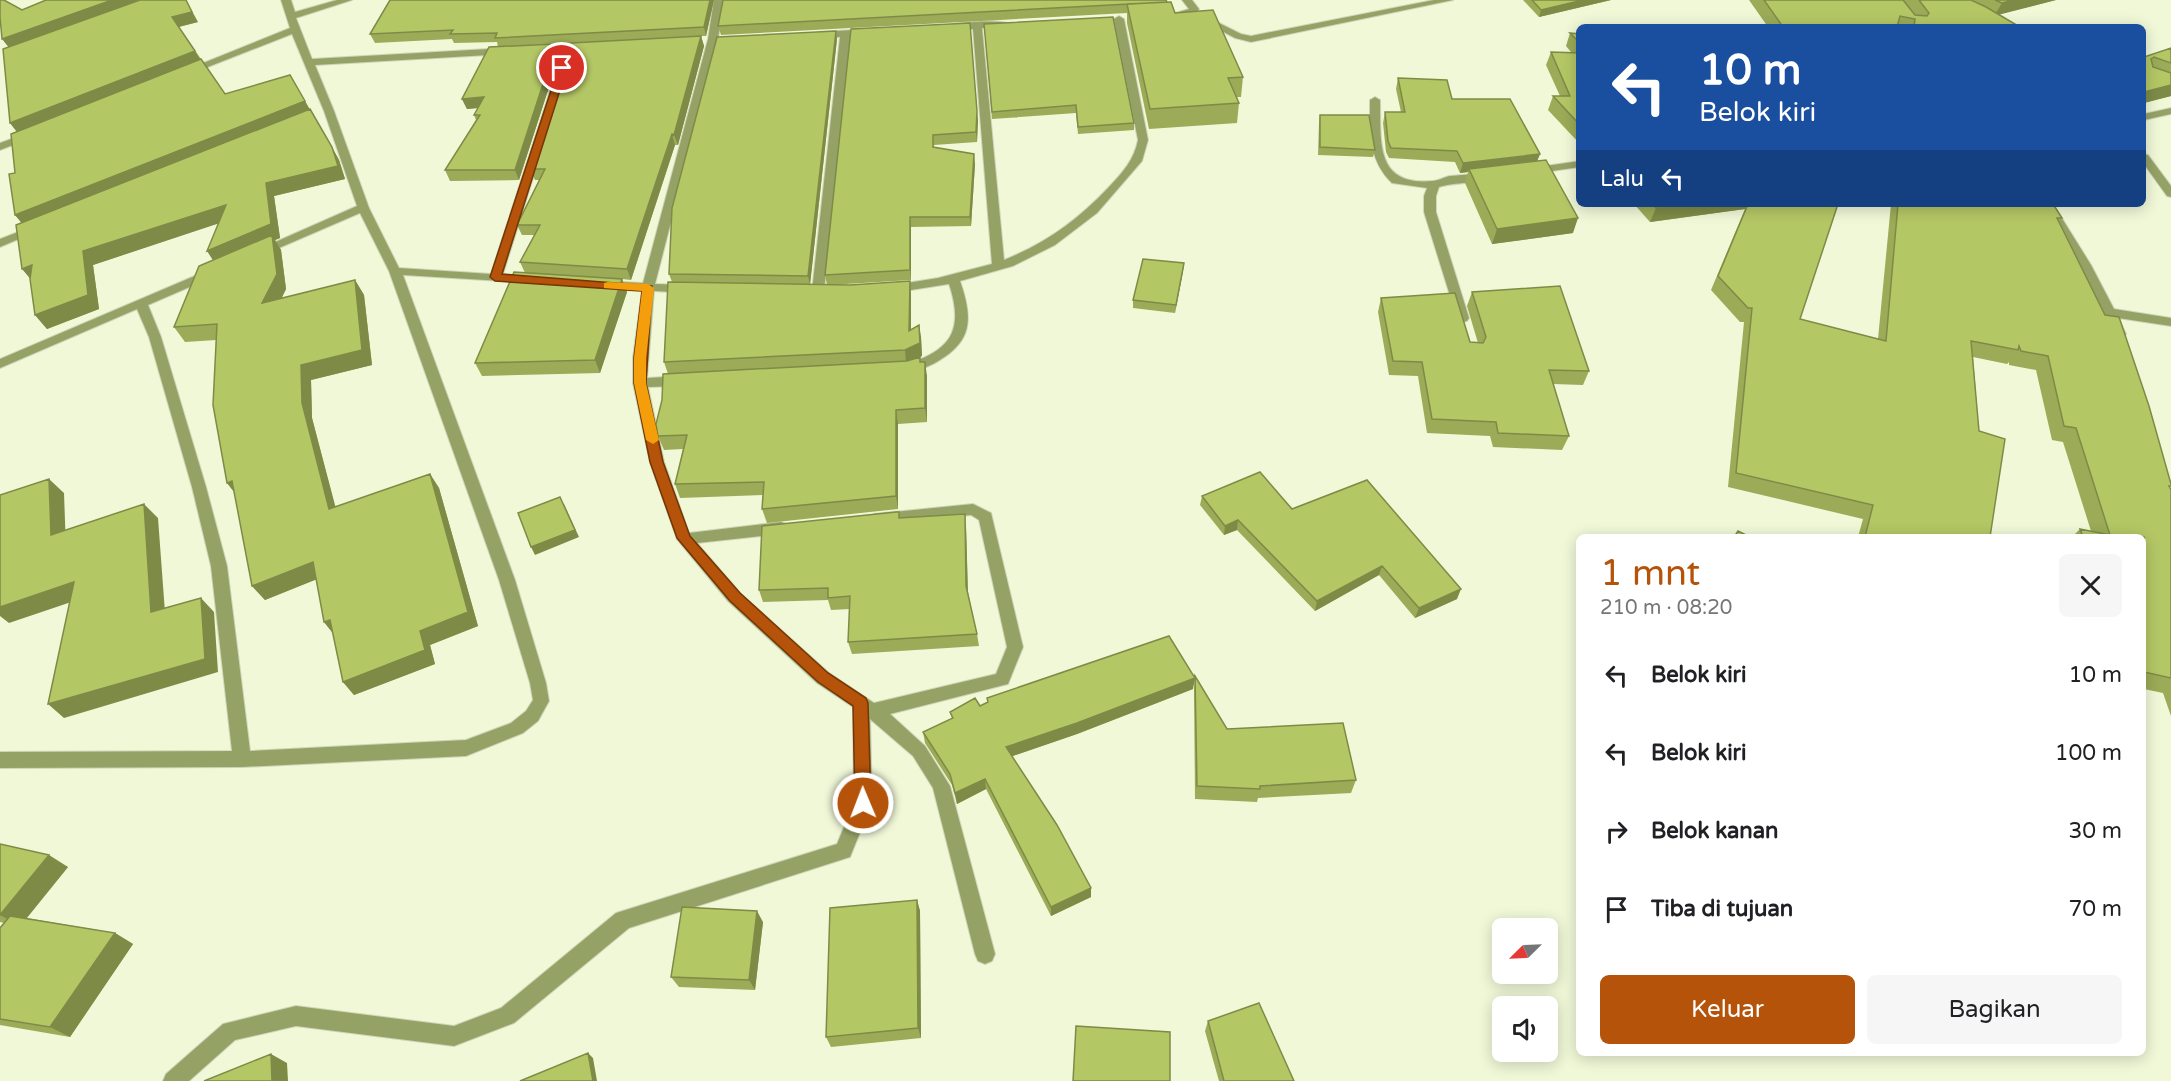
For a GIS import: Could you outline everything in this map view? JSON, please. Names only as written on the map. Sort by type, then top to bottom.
[{"type":"street","points":[[0,760],[242,759],[466,748],[517,728],[532,716],[541,701],[538,683],[507,580],[395,271],[363,208],[323,113],[286,0]]},
{"type":"street","points":[[175,77],[347,0]]},
{"type":"street","points":[[719,0],[713,39],[648,288],[640,358],[640,383],[657,462],[684,538],[735,597],[823,678],[866,707],[919,751],[940,786],[985,954]]},
{"type":"street","points":[[1187,0],[1194,9],[1192,12]]},
{"type":"street","points":[[1163,17],[1192,12],[1238,36],[1251,39],[1448,0]]},
{"type":"street","points":[[883,290],[953,279],[998,266],[1036,251],[1068,232],[1094,210],[1131,171],[1142,154],[1141,128],[1119,19]]},
{"type":"street","points":[[941,28],[1012,24]]},
{"type":"street","points":[[977,25],[998,266]]},
{"type":"street","points":[[812,35],[881,32]]},
{"type":"street","points":[[819,291],[845,34]]},
{"type":"street","points":[[534,49],[602,45]]},
{"type":"street","points":[[495,277],[569,47]]},
{"type":"street","points":[[307,62],[522,50]]},
{"type":"street","points":[[1375,100],[1376,146],[1381,164],[1396,181],[1434,185],[1448,180],[1499,175]]},
{"type":"street","points":[[2146,117],[2171,111]]},
{"type":"street","points":[[0,147],[44,129]]},
{"type":"street","points":[[2146,160],[2171,194]]},
{"type":"street","points":[[1522,172],[1576,165]]},
{"type":"street","points":[[1434,185],[1430,196],[1430,212],[1467,331]]},
{"type":"street","points":[[2048,207],[2085,265],[2124,343]]},
{"type":"street","points":[[246,257],[363,208]]},
{"type":"street","points":[[0,243],[43,226]]},
{"type":"street","points":[[0,364],[225,267]]},
{"type":"street","points":[[395,271],[543,280]]},
{"type":"street","points":[[897,369],[909,369],[935,357],[959,338],[963,305],[953,279]]},
{"type":"street","points":[[590,284],[703,290]]},
{"type":"street","points":[[141,303],[155,337],[199,487],[219,566],[242,759]]},
{"type":"street","points":[[2111,313],[2171,322]]},
{"type":"street","points":[[640,383],[698,380]]},
{"type":"street","points":[[866,707],[1002,679],[1015,647],[986,517],[973,509],[868,519]]},
{"type":"street","points":[[684,538],[799,526]]},
{"type":"street","points":[[173,1081],[230,1031],[296,1016],[454,1036],[507,1016],[623,920],[844,851],[863,803],[866,707]]},
{"type":"building","points":[[0,0],[22,10],[46,0],[112,0],[2,39]]},
{"type":"building","points":[[140,0],[186,0],[192,12],[172,17],[195,51],[10,123],[3,49]]},
{"type":"building","points":[[390,0],[710,0],[704,27],[495,38],[497,33],[450,34],[453,30],[370,34]]},
{"type":"building","points":[[723,0],[1166,0],[1167,2],[718,26]]},
{"type":"building","points":[[1532,0],[1583,0],[1541,10]]},
{"type":"building","points":[[1764,0],[1903,0],[1915,15],[1927,16],[1929,13],[1919,0],[1971,0],[2015,24],[1914,24],[1915,19],[1900,16],[1898,24],[1781,24]]},
{"type":"building","points":[[1995,0],[2013,0],[2002,3]]},
{"type":"building","points":[[1171,2],[1175,13],[1213,10],[1243,77],[1228,78],[1239,103],[1150,109],[1127,4]]},
{"type":"building","points":[[1113,17],[1134,123],[1078,127],[1076,105],[992,112],[984,24]]},
{"type":"building","points":[[970,23],[977,111],[976,132],[933,135],[933,147],[974,154],[970,217],[910,217],[910,270],[825,275],[851,29]]},
{"type":"building","points":[[836,31],[808,276],[669,274],[672,208],[717,37]]},
{"type":"building","points":[[701,36],[674,135],[672,134],[627,269],[520,262],[540,225],[517,225],[545,169],[530,169],[571,43]]},
{"type":"building","points":[[556,44],[515,170],[445,170],[480,115],[474,115],[484,97],[462,99],[489,47]]},
{"type":"building","points":[[2171,48],[2171,63],[2154,57],[2151,59],[2153,67],[2171,73],[2171,85],[2146,91],[2146,56]]},
{"type":"building","points":[[1551,52],[1576,53],[1576,121],[1553,96],[1570,96]]},
{"type":"building","points":[[201,59],[225,94],[290,75],[305,101],[15,215],[9,174],[15,173],[11,134]]},
{"type":"building","points":[[1398,78],[1447,80],[1452,99],[1510,99],[1540,154],[1463,163],[1457,151],[1391,148],[1388,141],[1385,112],[1405,112]]},
{"type":"building","points":[[310,109],[332,147],[338,166],[266,183],[271,224],[207,251],[226,205],[83,251],[88,295],[35,315],[30,279],[32,265],[22,269],[16,225]]},
{"type":"building","points":[[1320,115],[1369,115],[1375,150],[1320,147]]},
{"type":"building","points":[[1546,160],[1578,218],[1497,229],[1469,169]]},
{"type":"building","points":[[1747,207],[1837,207],[1800,319],[1886,341],[1898,207],[2055,207],[2062,218],[2057,218],[2105,315],[2119,317],[2149,406],[2171,484],[2169,486],[2171,490],[2171,678],[2146,672],[2146,534],[2110,534],[2076,428],[2064,426],[2048,356],[2021,351],[2019,346],[2018,350],[1971,341],[1979,431],[2005,439],[1990,534],[1866,534],[1873,505],[1736,473],[1752,308],[1748,308],[1718,276]]},
{"type":"building","points":[[272,235],[277,274],[262,303],[355,280],[362,350],[301,365],[302,403],[329,509],[430,474],[468,612],[420,631],[425,650],[343,682],[330,620],[324,622],[313,562],[252,586],[232,481],[227,483],[213,405],[217,324],[174,327],[199,266]]},
{"type":"building","points":[[1143,259],[1184,263],[1176,305],[1133,300]]},
{"type":"building","points":[[514,272],[622,279],[595,360],[475,363]]},
{"type":"building","points":[[910,281],[909,331],[919,325],[920,343],[905,350],[664,362],[668,282],[850,285]]},
{"type":"building","points":[[1560,286],[1589,371],[1549,370],[1569,436],[1498,433],[1496,422],[1432,419],[1422,362],[1393,361],[1381,298],[1455,293],[1470,342],[1483,343],[1486,337],[1472,292]]},
{"type":"building","points":[[920,357],[920,362],[925,362],[925,408],[896,410],[896,496],[762,509],[764,482],[675,484],[687,435],[658,436],[656,424],[662,400],[663,374],[907,361]]},
{"type":"building","points":[[1260,472],[1292,509],[1367,480],[1461,589],[1419,608],[1382,566],[1317,601],[1238,520],[1225,526],[1202,496]]},
{"type":"building","points":[[49,479],[51,535],[144,504],[151,612],[201,598],[205,659],[48,704],[74,582],[0,607],[0,495]]},
{"type":"building","points":[[560,497],[575,530],[531,547],[518,513]]},
{"type":"building","points":[[899,512],[899,518],[965,514],[966,586],[977,634],[848,642],[850,596],[828,598],[828,588],[759,590],[762,526]]},
{"type":"building","points":[[2080,529],[2105,534],[2082,534]]},
{"type":"building","points":[[1169,636],[1195,678],[1077,723],[1006,747],[1057,825],[1091,888],[1051,907],[985,779],[955,793],[950,774],[923,732],[953,718],[950,712],[975,698],[980,706],[988,702],[987,698]]},
{"type":"building","points":[[1195,676],[1227,729],[1343,723],[1356,780],[1260,786],[1260,789],[1197,786]]},
{"type":"building","points":[[0,844],[49,855],[0,915]]},
{"type":"building","points":[[917,900],[918,1028],[826,1037],[830,908]]},
{"type":"building","points":[[682,907],[757,911],[749,980],[671,977]]},
{"type":"building","points":[[10,916],[115,933],[50,1027],[0,1019],[0,928]]},
{"type":"building","points":[[1259,1003],[1294,1081],[1224,1081],[1208,1021]]},
{"type":"building","points":[[1076,1026],[1170,1032],[1170,1081],[1073,1081]]},
{"type":"building","points":[[588,1053],[593,1081],[520,1081]]},
{"type":"building","points":[[271,1054],[272,1081],[204,1081]]},
{"type":"slow traffic","points":[[608,285],[648,288],[640,358],[640,383],[653,440]]},
{"type":"route","points":[[562,68],[495,277],[648,288],[640,358],[640,383],[657,462],[684,538],[735,597],[823,678],[861,703],[863,803]]}]
